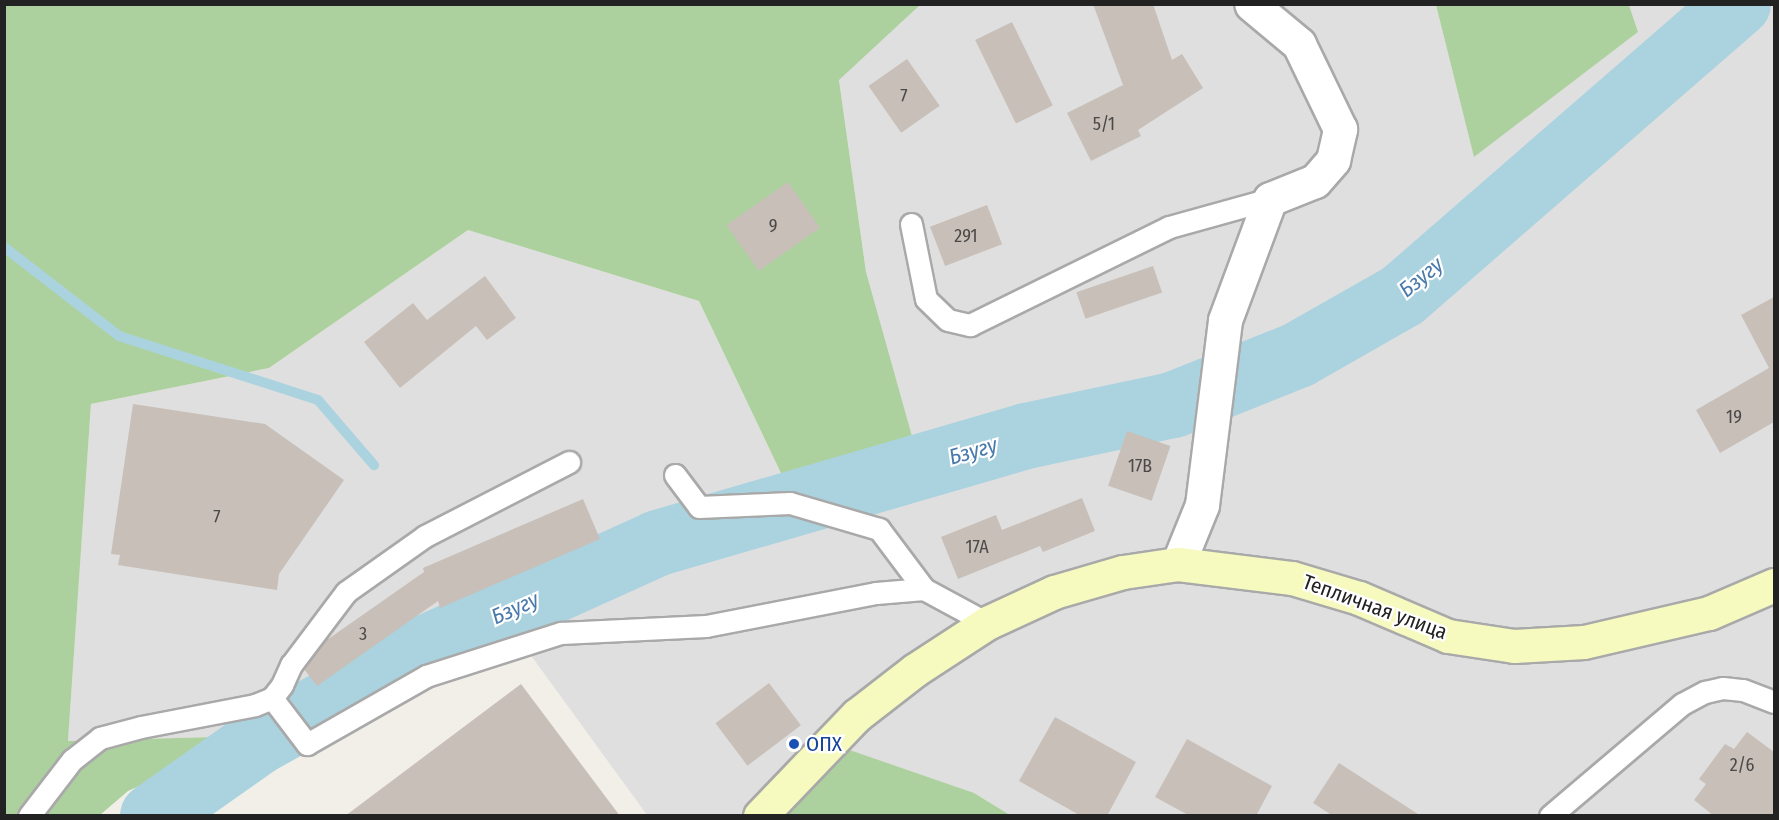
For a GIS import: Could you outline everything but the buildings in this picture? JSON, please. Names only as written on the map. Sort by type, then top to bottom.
[{"type":"street","points":[[1178,564],[1202,505],[1225,320],[1270,200],[1314,181],[1334,160],[1340,129],[1299,44],[1251,4]]},
{"type":"street","name":"Тепличная улица","points":[[760,816],[857,716],[915,670],[987,622],[1054,592],[1123,572],[1178,564],[1292,578],[1359,598],[1448,636],[1514,646],[1584,642],[1698,616],[1774,585]]},
{"type":"lane","points":[[911,224],[926,299],[948,320],[970,325],[1169,227],[1270,200]]},
{"type":"lane","points":[[29,816],[72,760],[100,738],[141,727],[255,705],[273,698],[291,665],[346,592],[424,536],[569,462]]},
{"type":"lane","points":[[675,475],[699,507],[790,503],[879,530],[924,589],[987,622]]},
{"type":"lane","points":[[273,698],[307,744],[426,676],[561,633],[706,626],[876,593],[924,589]]},
{"type":"lane","points":[[1550,816],[1682,704],[1705,692],[1723,688],[1769,694]]},
{"type":"shaded area","points":[[920,5],[1436,5],[1474,156],[1638,32],[1629,5],[1774,5],[1774,815],[1010,815],[974,793],[778,812],[787,815],[647,815],[519,639],[325,740],[299,700],[250,736],[68,741],[91,404],[269,368],[468,230],[699,301],[798,509],[866,272],[839,79]]},
{"type":"green space","points":[[5,5],[920,5],[839,80],[866,272],[927,490],[798,509],[699,301],[468,230],[269,368],[91,404],[68,741],[250,736],[128,791],[100,815],[5,816]]},
{"type":"green space","points":[[1436,5],[1629,5],[1638,32],[1474,157]]},
{"type":"green space","points":[[838,746],[974,793],[1010,815],[787,816],[778,812]]},
{"type":"waterway","name":"Бзугу","points":[[153,816],[258,742],[428,647],[658,543],[1026,436],[1173,405],[1298,355],[1403,295],[1738,4]]},
{"type":"waterway","points":[[4,247],[119,336],[318,400],[374,465]]},
{"type":"place","name":"ОПХ","points":[[794,744]]}]
